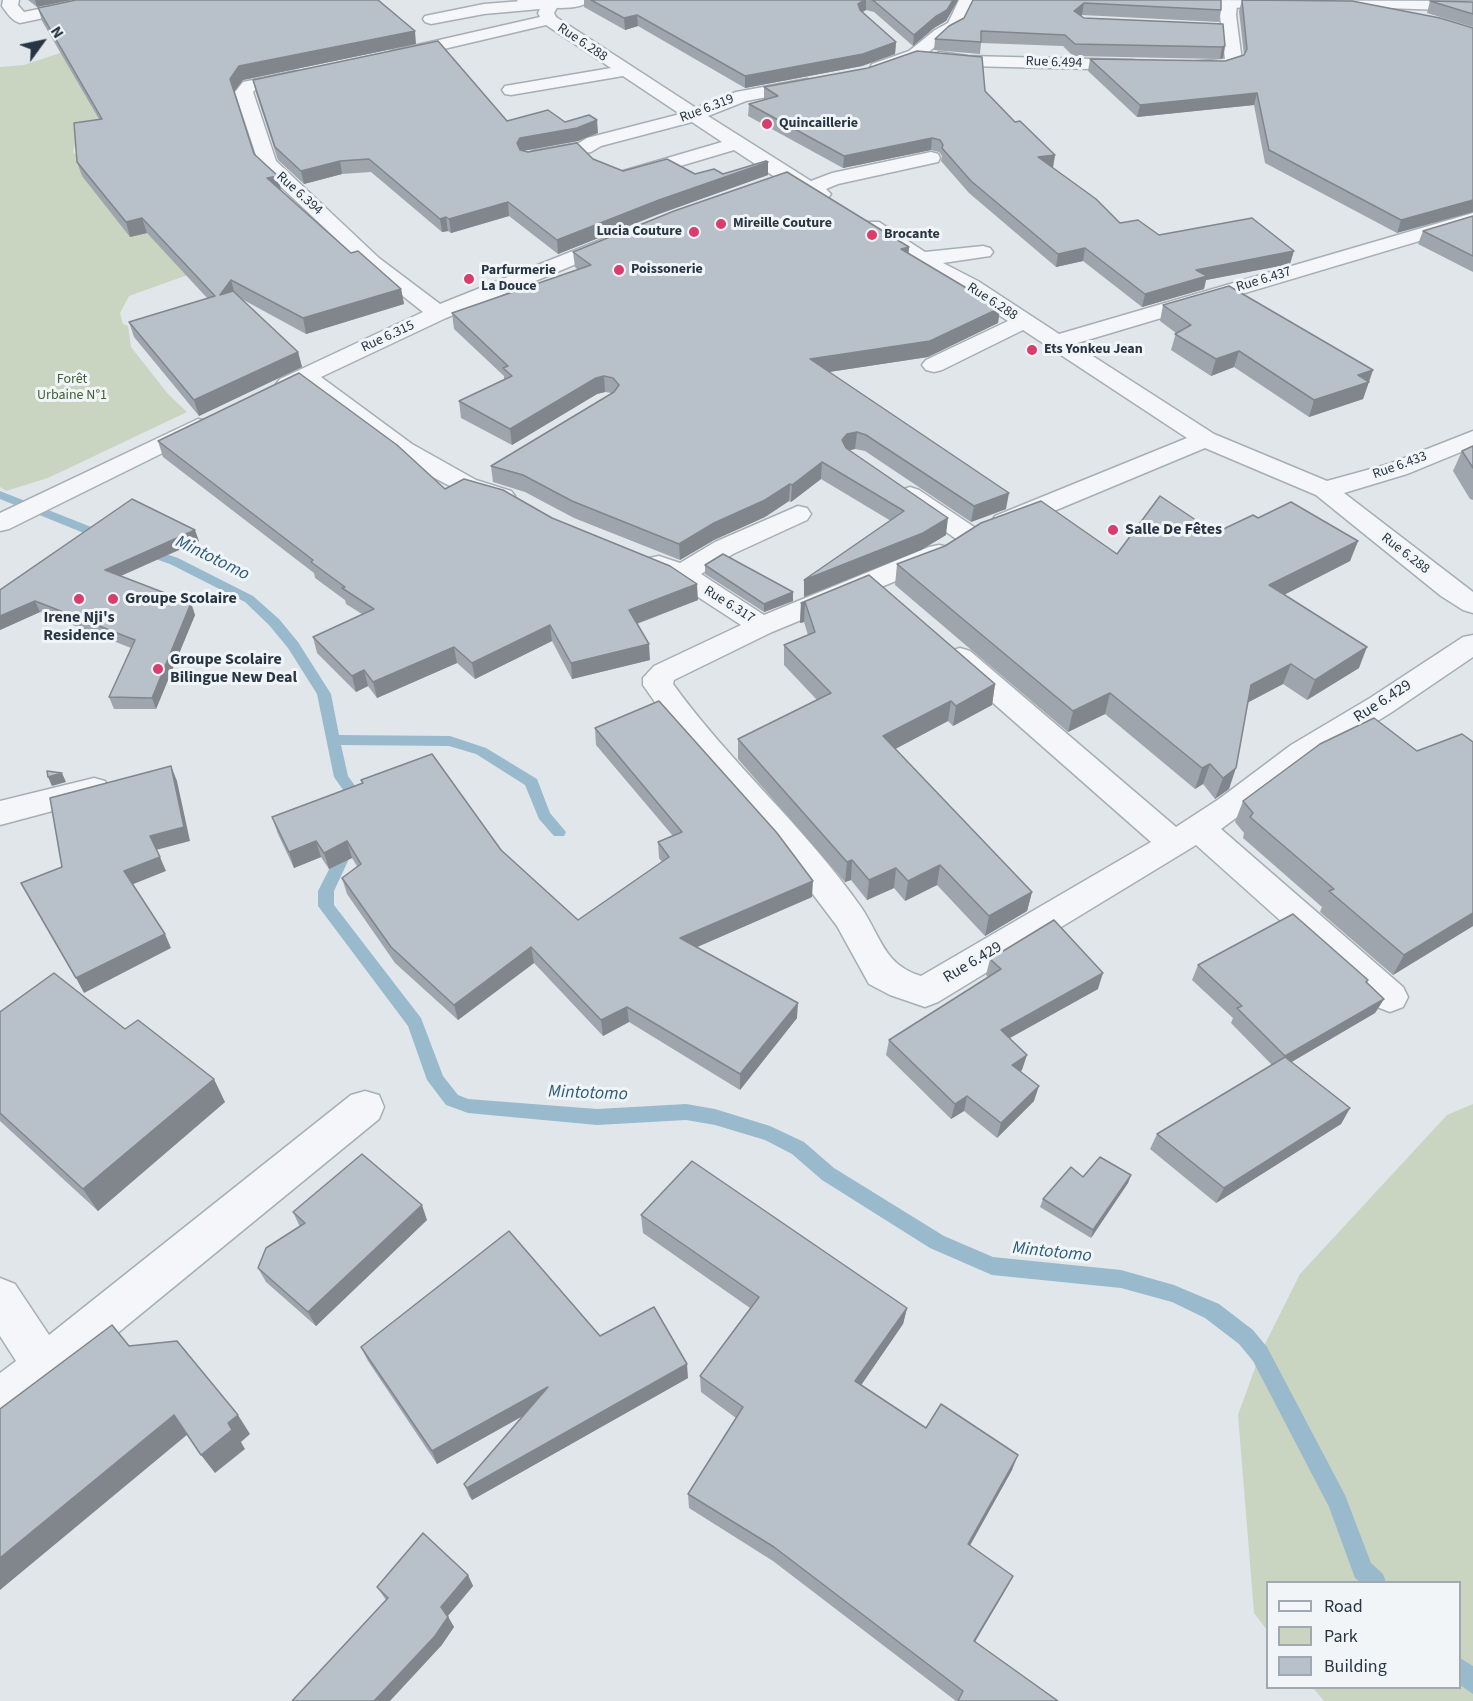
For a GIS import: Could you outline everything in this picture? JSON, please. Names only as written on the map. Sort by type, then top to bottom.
[{"type":"street","points":[[11,0],[10,6],[20,18],[105,0]]},
{"type":"street","name":"Rue 6.288","points":[[525,0],[550,12],[623,71],[738,143],[777,181],[811,188],[847,209],[921,259],[970,286],[1205,439],[1325,490],[1466,591]]},
{"type":"street","points":[[376,60],[550,12],[583,0]]},
{"type":"street","points":[[867,72],[915,55],[941,33],[955,26],[967,0]]},
{"type":"street","points":[[1329,1],[1424,20]]},
{"type":"street","points":[[1159,4],[1181,2],[1229,5],[1329,1],[1473,6]]},
{"type":"street","points":[[1178,66],[1230,64],[1234,61],[1224,29],[1229,5]]},
{"type":"street","points":[[431,19],[484,9],[550,12]]},
{"type":"street","name":"Rue 6.494","points":[[893,42],[901,50],[915,55],[969,61],[1145,65]]},
{"type":"street","points":[[1086,43],[1090,64]]},
{"type":"street","points":[[511,90],[623,71]]},
{"type":"street","name":"Rue 6.394","points":[[309,74],[249,86],[244,92],[267,164],[372,262],[438,313]]},
{"type":"street","name":"Rue 6.319","points":[[529,157],[590,155],[594,142],[695,116],[716,105],[742,96],[822,81]]},
{"type":"street","points":[[614,173],[625,176],[650,171],[738,143]]},
{"type":"street","points":[[811,188],[832,179],[931,158]]},
{"type":"street","name":"Rue 6.437","points":[[1056,342],[1473,219]]},
{"type":"street","name":"Rue 6.315","points":[[272,392],[438,313],[634,233]]},
{"type":"street","points":[[921,259],[983,252]]},
{"type":"street","points":[[934,365],[1023,322]]},
{"type":"street","points":[[305,376],[403,449],[467,485],[514,499],[525,505]]},
{"type":"street","points":[[0,523],[218,417]]},
{"type":"street","name":"Rue 6.433","points":[[1325,490],[1398,469],[1473,438]]},
{"type":"street","name":"Rue 6.317","points":[[639,556],[682,574],[762,626],[932,558],[968,535],[1038,509],[1205,439]]},
{"type":"street","points":[[467,485],[496,467]]},
{"type":"street","points":[[892,483],[968,535]]},
{"type":"street","points":[[682,574],[724,548],[798,514]]},
{"type":"street","points":[[871,581],[898,604]]},
{"type":"street","name":"Rue 6.429","points":[[762,626],[664,673],[658,678],[658,685],[691,731],[790,839],[849,917],[882,974],[903,985],[925,992],[1186,836],[1230,807],[1302,753],[1381,705],[1473,644]]},
{"type":"street","points":[[942,643],[1390,997]]},
{"type":"street","points":[[0,813],[121,782]]},
{"type":"street","points":[[0,1400],[365,1107]]},
{"type":"street","points":[[0,1298],[44,1366]]},
{"type":"green space","name":"Forêt Urbaine N°1","points":[[112,46],[99,127],[77,137],[73,152],[76,155],[88,157],[221,263],[129,296],[120,313],[123,324],[128,326],[131,347],[168,394],[187,412],[48,478],[6,491],[0,487],[0,67],[24,65],[66,51]]},
{"type":"green space","points":[[1473,1104],[1473,1701],[1324,1701],[1314,1689],[1461,1689],[1461,1581],[1266,1581],[1266,1629],[1254,1613],[1238,1415],[1260,1354],[1300,1274],[1447,1115]]},
{"type":"building","points":[[76,0],[378,0],[415,31],[239,66],[230,79],[254,154],[278,176],[267,178],[351,253],[358,251],[401,289],[303,318],[231,280],[220,295],[233,291],[298,352],[194,400],[129,322],[215,296],[142,218],[126,222],[77,162],[74,123],[102,119],[38,8]]},
{"type":"building","points":[[591,0],[865,0],[858,4],[860,10],[896,42],[863,54],[745,76],[637,15],[624,18]]},
{"type":"building","points":[[872,0],[953,0],[947,10],[914,35]]},
{"type":"building","points":[[973,0],[1221,0],[1221,10],[1084,3],[1074,11],[1084,18],[1223,24],[1225,46],[1075,44],[1065,35],[981,31],[981,42],[935,39],[949,26],[964,18]]},
{"type":"building","points":[[1242,0],[1352,1],[1440,18],[1473,28],[1473,200],[1401,220],[1269,150],[1257,93],[1140,105],[1090,59],[1225,61],[1244,55],[1247,49]]},
{"type":"building","points":[[1430,1],[1473,2],[1473,14]]},
{"type":"building","points":[[438,41],[507,121],[548,110],[565,122],[589,115],[597,120],[577,128],[520,138],[517,143],[520,150],[528,152],[577,143],[593,159],[623,171],[667,159],[695,174],[714,169],[723,174],[768,162],[659,200],[557,240],[508,202],[449,219],[446,217],[440,219],[369,159],[340,161],[301,171],[275,147],[253,80]]},
{"type":"building","points":[[917,51],[982,57],[985,91],[1015,122],[1020,121],[1055,155],[1038,157],[1096,199],[1120,223],[1138,220],[1159,235],[1252,218],[1294,251],[1196,270],[1207,276],[1145,294],[1085,248],[1058,254],[971,181],[942,148],[940,140],[932,138],[844,156],[749,104],[778,96],[764,87],[868,68]]},
{"type":"building","points":[[787,172],[909,247],[901,249],[1000,308],[930,341],[810,359],[1009,493],[974,506],[866,435],[857,432],[847,434],[842,440],[846,448],[948,518],[923,533],[804,580],[904,511],[822,462],[792,485],[714,523],[679,544],[572,501],[523,475],[491,466],[614,392],[619,385],[613,378],[604,376],[596,378],[510,429],[459,401],[512,376],[503,368],[508,366],[452,313],[591,265],[573,252],[674,211]]},
{"type":"building","points":[[1473,216],[1473,256],[1423,231]]},
{"type":"building","points":[[1229,286],[1373,370],[1358,375],[1369,382],[1314,400],[1239,351],[1216,359],[1175,334],[1191,325],[1163,305]]},
{"type":"building","points":[[299,373],[397,445],[445,489],[464,479],[503,490],[552,518],[670,566],[697,584],[629,610],[649,644],[571,663],[550,625],[472,663],[454,647],[373,682],[364,670],[352,676],[313,637],[374,609],[342,588],[345,587],[311,562],[313,560],[158,441]]},
{"type":"building","points":[[1473,446],[1473,468],[1462,451]]},
{"type":"building","points":[[1160,496],[1215,533],[1253,515],[1258,518],[1291,502],[1358,541],[1269,585],[1367,647],[1315,680],[1291,664],[1251,685],[1236,768],[1223,778],[1210,764],[1202,768],[1110,693],[1073,711],[897,564],[945,546],[981,523],[1041,501],[1117,554]]},
{"type":"building","points":[[132,499],[195,530],[105,570],[191,603],[152,698],[109,697],[135,640],[35,601],[0,616],[0,590]]},
{"type":"building","points":[[723,554],[793,592],[764,604],[705,565]]},
{"type":"building","points":[[869,575],[995,684],[956,706],[951,701],[883,736],[1032,892],[989,916],[940,865],[908,881],[896,868],[869,880],[852,860],[847,862],[738,739],[831,693],[784,645],[815,632],[805,602],[801,603]]},
{"type":"building","points":[[659,701],[777,833],[813,881],[680,938],[798,1003],[740,1074],[627,1007],[601,1020],[531,947],[454,1005],[391,947],[342,878],[361,864],[347,841],[324,853],[316,841],[289,852],[272,817],[363,783],[361,780],[432,754],[501,850],[578,920],[669,857],[658,842],[682,832],[595,728]]},
{"type":"building","points":[[1374,718],[1417,751],[1462,734],[1473,742],[1473,913],[1404,955],[1329,891],[1334,889],[1250,817],[1253,813],[1243,801],[1320,744]]},
{"type":"building","points":[[171,766],[184,827],[150,836],[160,857],[124,871],[165,934],[76,978],[21,883],[62,867],[50,798]]},
{"type":"building","points":[[47,771],[62,773],[48,777]]},
{"type":"building","points":[[1293,914],[1368,980],[1366,982],[1384,999],[1285,1056],[1237,1008],[1242,1006],[1198,965]]},
{"type":"building","points":[[1054,920],[1103,973],[1001,1030],[1027,1055],[1012,1065],[1039,1086],[1001,1123],[967,1096],[955,1104],[889,1040],[1001,969],[990,959]]},
{"type":"building","points":[[54,973],[125,1029],[138,1020],[214,1079],[83,1189],[0,1113],[0,1012]]},
{"type":"building","points":[[1285,1057],[1350,1108],[1224,1188],[1157,1134]]},
{"type":"building","points":[[362,1154],[422,1205],[308,1312],[258,1268],[266,1248],[305,1223],[293,1212]]},
{"type":"building","points":[[1100,1157],[1131,1175],[1093,1230],[1043,1199],[1071,1167],[1083,1177]]},
{"type":"building","points":[[692,1161],[907,1308],[855,1381],[926,1428],[941,1404],[1018,1455],[968,1544],[1013,1576],[974,1641],[1058,1701],[958,1701],[963,1691],[774,1547],[688,1494],[743,1407],[700,1376],[759,1297],[641,1215]]},
{"type":"building","points":[[509,1231],[600,1336],[654,1307],[687,1364],[467,1488],[464,1484],[548,1387],[432,1451],[361,1347]]},
{"type":"building","points":[[112,1325],[129,1346],[177,1341],[238,1415],[228,1423],[232,1430],[201,1455],[174,1415],[0,1558],[0,1409]]},
{"type":"building","points":[[423,1533],[468,1575],[441,1607],[448,1617],[435,1636],[374,1701],[292,1701],[388,1598],[377,1587]]},
{"type":"waterway","name":"Mintotomo","points":[[0,495],[105,537]]},
{"type":"waterway","name":"Mintotomo","points":[[145,551],[174,561],[249,599],[274,622],[293,645],[324,694],[341,777],[360,803]]},
{"type":"waterway","points":[[339,740],[450,741],[481,751],[532,783]]},
{"type":"waterway","points":[[532,785],[544,815],[559,832]]},
{"type":"waterway","name":"Mintotomo","points":[[347,848],[326,891],[326,906],[415,1023],[436,1080],[452,1100],[468,1106],[597,1117],[686,1112],[715,1117],[770,1134],[798,1148],[828,1174],[937,1242],[992,1266],[1121,1279],[1174,1294],[1212,1311],[1246,1337],[1260,1354],[1338,1502],[1363,1570],[1374,1581]]},
{"type":"waterway","name":"Mintotomo","points":[[1461,1670],[1473,1683]]},
{"type":"place","name":"Quincaillerie","points":[[767,124]]},
{"type":"place","name":"Mireille Couture","points":[[721,224]]},
{"type":"place","name":"Lucia Couture","points":[[694,232]]},
{"type":"place","name":"Brocante","points":[[872,235]]},
{"type":"place","name":"Poissonerie","points":[[619,270]]},
{"type":"place","name":"Parfurmerie La Douce","points":[[469,279]]},
{"type":"place","name":"Ets Yonkeu Jean","points":[[1032,350]]},
{"type":"place","name":"Salle De Fêtes","points":[[1113,530]]},
{"type":"place","name":"Irene Nji's Residence","points":[[79,599]]},
{"type":"place","name":"Groupe Scolaire","points":[[113,599]]},
{"type":"place","name":"Groupe Scolaire Bilingue New Deal","points":[[158,669]]}]
